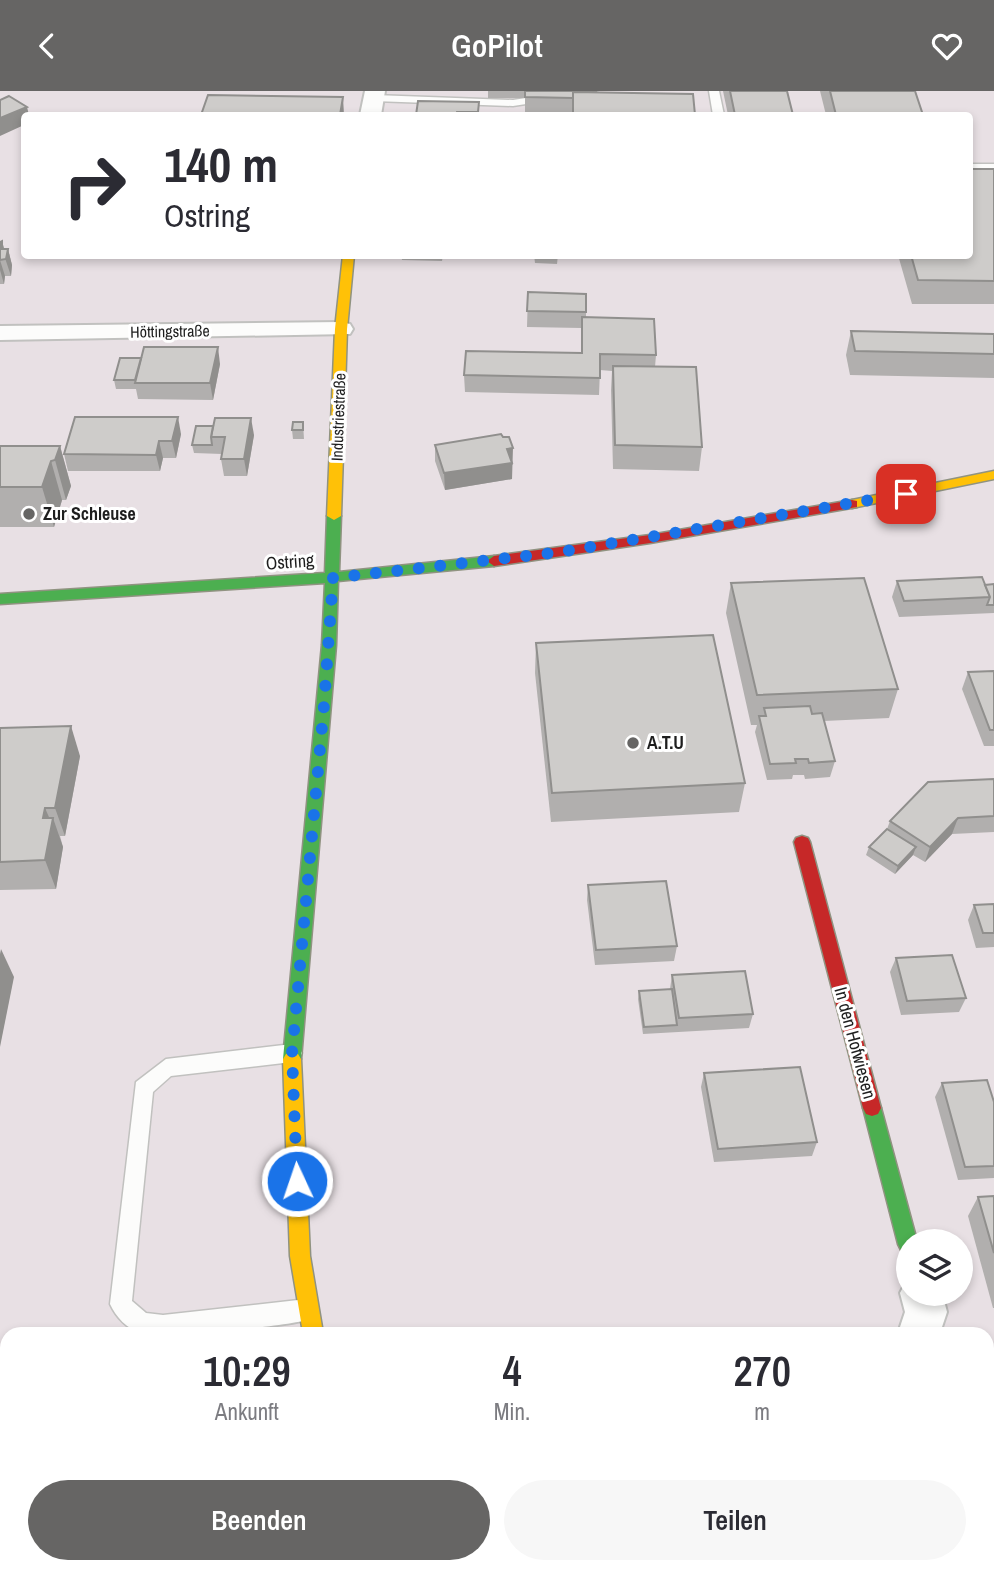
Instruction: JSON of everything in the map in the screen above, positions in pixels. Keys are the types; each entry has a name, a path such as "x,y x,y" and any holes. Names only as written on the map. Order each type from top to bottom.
{"street":[{"name":"Industriestraße","path":"312,1327 300,1256 292,1053 324,705 333,578 341,329 349,259"},
{"name":"Höttingstraße","path":"0,333 341,329"},
{"name":"Ostring","path":"0,599 333,578 485,562 650,539 848,505 994,475"},
{"name":"In den Hofwiesen","path":"802,842 904,1229"},
{"path":"921,1327 926,1312 924,1306"}],"lane":[{"path":"374,102 513,103 592,91"},
{"path":"714,91 718,112"},
{"path":"973,167 994,167"},
{"path":"292,1053 166,1068 143,1088 121,1304 143,1325 163,1326 308,1310"}],"shaded area":[{"path":"0,91 994,91 994,1327 0,1327"}],"building":[{"path":"525,91 596,92 573,92 573,98 525,97"},
{"path":"730,91 787,91 792,112 734,112"},
{"path":"830,91 915,91 922,112 835,112"},
{"path":"573,92 693,94 695,112 573,112"},
{"path":"208,95 343,97 340,112 202,112"},
{"path":"9,96 27,107 0,118 0,100"},
{"path":"418,101 479,102 478,112 416,112"},
{"path":"973,169 994,169 994,281 918,280 912,259 973,259"},
{"path":"2,241 2,249 8,249 6,259 0,260 0,242"},
{"path":"528,292 586,294 586,312 527,311"},
{"path":"582,317 654,319 656,355 600,354 600,378 464,375 466,351 582,353"},
{"path":"851,331 994,334 994,354 855,351"},
{"path":"144,347 218,347 210,383 135,383"},
{"path":"120,358 141,358 135,380 114,380"},
{"path":"613,366 696,367 702,447 615,445"},
{"path":"75,417 178,417 172,441 159,441 156,455 64,454"},
{"path":"215,418 251,418 244,459 221,459 225,437 211,437"},
{"path":"293,422 303,422 303,430 292,430"},
{"path":"196,426 213,426 212,445 192,445"},
{"path":"501,434 503,437 509,437 513,448 507,449 512,463 444,473 435,445"},
{"path":"0,446 60,446 55,460 51,461 42,487 0,487"},
{"path":"982,577 990,597 904,601 897,581"},
{"path":"864,578 898,689 757,695 731,583"},
{"path":"994,584 994,605 987,605 990,597 985,585"},
{"name":"A.T.U","path":"713,635 745,783 552,793 536,643"},
{"path":"994,671 994,730 990,730 968,672"},
{"path":"810,706 812,714 822,713 835,761 809,763 808,759 795,759 796,763 770,764 759,716 766,716 764,708"},
{"path":"71,726 55,808 45,808 43,818 53,818 45,860 0,862 0,728"},
{"path":"994,779 994,816 958,818 930,847 890,821 928,782"},
{"path":"887,829 916,847 898,866 869,847"},
{"path":"666,881 677,946 596,950 588,885"},
{"path":"994,904 994,933 983,933 974,905"},
{"path":"952,955 966,998 907,1001 896,958"},
{"path":"745,971 753,1014 679,1018 672,975"},
{"path":"672,989 677,1025 644,1027 639,991"},
{"path":"800,1067 817,1142 718,1149 704,1073"},
{"path":"987,1080 994,1102 994,1166 965,1167 942,1083"},
{"path":"994,1196 994,1253 978,1197"}],"traffic: fast":[{"path":"292,1059 329,645 334,516"},
{"path":"0,599 276,583 494,561"},
{"path":"872,1108 904,1229"}],"traffic: slow":[{"path":"334,516 341,329 349,259"},
{"path":"852,504 994,475"},
{"path":"292,1059 300,1256 312,1327"}],"traffic: jam":[{"path":"494,561 650,539 852,504"},
{"path":"802,842 872,1108"}],"place":[{"name":"Zur Schleuse","path":"29,514"},
{"name":"A.T.U","path":"633,743"}],"route":[{"path":"297,1181 292,1053 333,578 560,552 676,535 906,494"}]}
